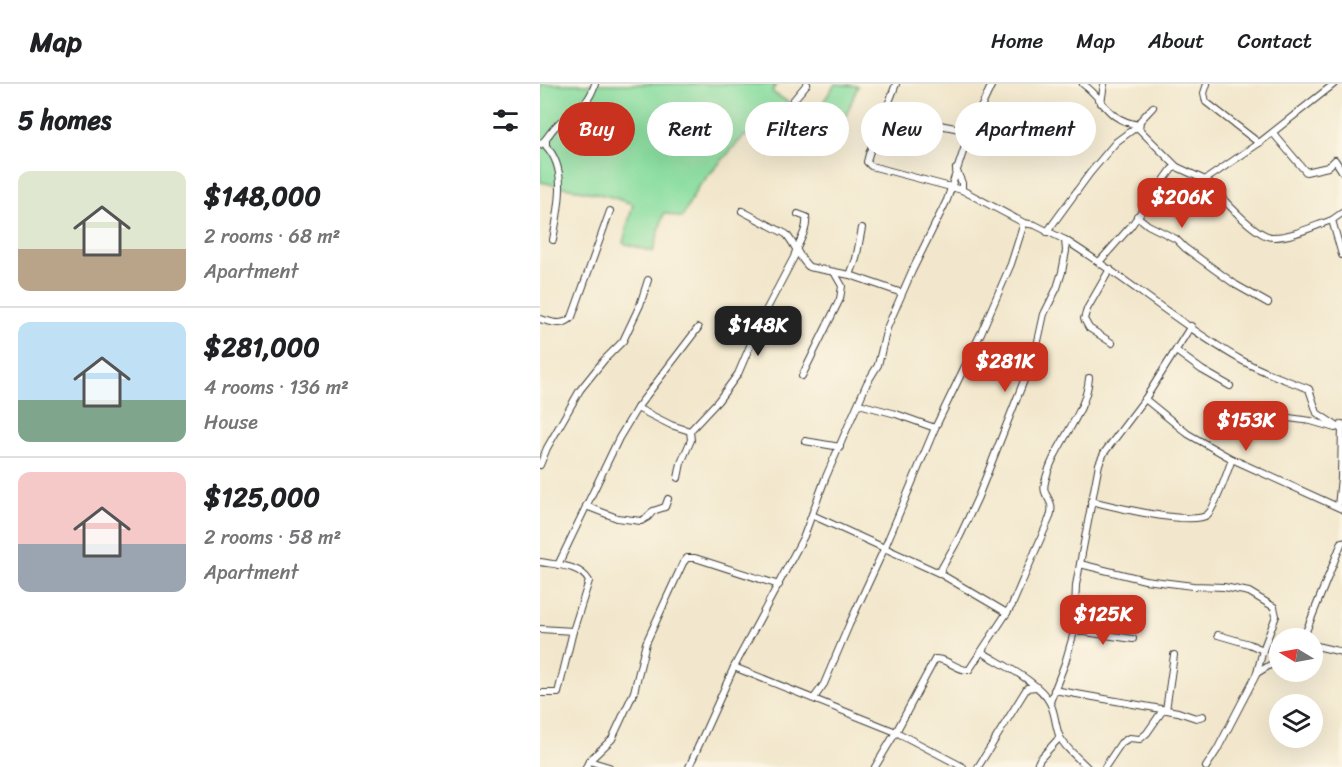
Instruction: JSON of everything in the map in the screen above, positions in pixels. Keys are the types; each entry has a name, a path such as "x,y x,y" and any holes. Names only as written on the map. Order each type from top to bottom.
{"street":[{"path":"554,240 559,210 560,177 554,155 543,143 555,126 581,108 591,96 595,84"},
{"path":"792,102 807,84"},
{"path":"889,102 896,84"},
{"path":"984,102 992,84"},
{"path":"1083,84 1119,119 1139,125"},
{"path":"1101,104 1104,84"},
{"path":"1207,84 1204,93 1206,102 1259,143"},
{"path":"1205,180 1273,133 1334,84"},
{"path":"1047,232 1116,142 1139,125 1153,106"},
{"path":"1139,125 1142,133 1177,167 1205,180 1264,236 1272,238 1294,233 1332,220 1342,213"},
{"path":"1273,133 1306,172 1328,167 1335,160 1342,171"},
{"path":"868,156 867,162 871,166 962,190 1023,223 1035,225 1065,240 1100,261 1155,302 1239,359 1309,389 1317,414 1341,429"},
{"path":"689,767 734,667 804,536 825,479 878,365 887,328 947,200 961,156"},
{"path":"1100,261 1172,169 1177,167"},
{"path":"956,169 962,183 962,190"},
{"path":"540,319 560,324 572,317 610,211"},
{"path":"742,211 786,234 804,263 809,267 850,275 902,293"},
{"path":"678,478 681,463 691,440 690,431 718,401 738,374 761,320 802,240 807,220 806,217 798,214"},
{"path":"1137,216 1148,225 1176,239 1236,285 1268,303"},
{"path":"1332,220 1342,255"},
{"path":"814,698 824,684 885,547 934,428 981,333 1011,264 1023,223"},
{"path":"850,275 856,259 862,228"},
{"path":"939,573 960,537 978,497 1036,350 1044,314 1062,272 1066,251 1065,240"},
{"path":"1110,269 1087,309 1084,319 1089,328 1112,343"},
{"path":"802,376 840,298 842,286 834,272"},
{"path":"540,465 580,390 603,360 623,340 640,305 648,280"},
{"path":"1050,702 1074,632 1076,585 1099,464 1104,453 1145,399 1191,326"},
{"path":"558,565 619,438 637,408 698,328"},
{"path":"1176,351 1202,370 1230,386"},
{"path":"874,767 896,732 935,659 941,659 965,671 969,670 1018,594 1048,526 1053,508 1044,491 1047,476 1054,456 1088,394 1089,378"},
{"path":"1145,399 1188,434 1232,459 1340,508 1342,424"},
{"path":"858,404 934,428"},
{"path":"637,408 671,425 690,431"},
{"path":"1274,416 1311,421 1341,429"},
{"path":"805,441 840,447"},
{"path":"1091,501 1155,515 1188,518 1205,516 1209,514 1218,495 1232,459"},
{"path":"586,506 616,518 643,521 653,510 665,507 668,499"},
{"path":"812,515 939,573 1007,613"},
{"path":"1307,628 1342,542"},
{"path":"587,764 612,739 634,692 646,643 687,558 695,558 779,585"},
{"path":"540,562 579,571 584,573 589,581 573,632 558,693 540,693"},
{"path":"1080,564 1144,580 1224,587 1249,592 1274,607 1276,615 1257,673 1206,767"},
{"path":"540,628 573,632"},
{"path":"1074,632 1133,639"},
{"path":"1218,635 1263,650"},
{"path":"1323,648 1342,652"},
{"path":"982,652 1037,687 1050,702 1060,737 1087,767"},
{"path":"1105,767 1121,743 1129,738 1140,739 1164,710 1174,655"},
{"path":"1257,673 1269,666"},
{"path":"734,667 896,732 963,767"},
{"path":"978,767 1027,688 1037,687"},
{"path":"1054,690 1196,718 1203,716"},
{"path":"1035,767 1060,737"},
{"path":"587,764 609,767"}],"green space":[{"path":"540,84 776,84 772,92 788,102 745,102 745,136 733,148 733,102 647,102 647,156 726,156 698,187 682,218 664,213 653,252 623,243 633,204 608,196 540,182"},
{"path":"835,84 858,86 849,108 849,102 823,102"}]}
